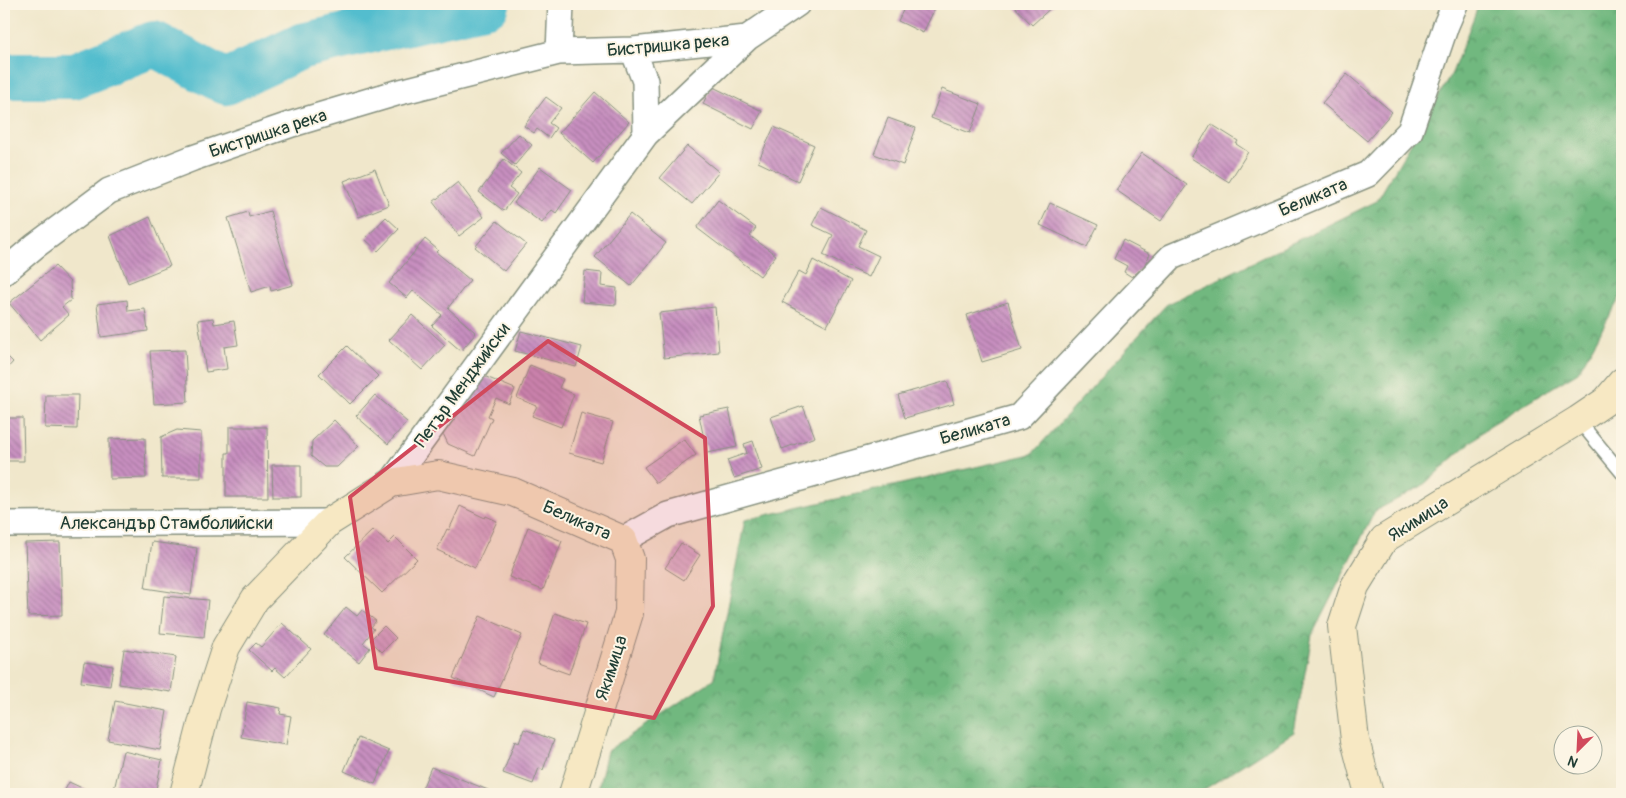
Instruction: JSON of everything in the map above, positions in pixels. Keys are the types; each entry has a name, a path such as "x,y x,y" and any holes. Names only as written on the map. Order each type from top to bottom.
{"street":[{"name":"Петър Менджийски","path":"184,794 206,709 226,647 255,600 329,522 391,483 646,134 747,38 797,4"},
{"name":"Беликата","path":"391,483 438,475 513,492 623,540 668,515 1020,417 1171,257 1368,174 1410,131 1455,4"},
{"path":"559,52 560,11"},
{"name":"Бистришка река","path":"4,272 35,246 109,191 292,124 396,93 559,52 633,50 747,38"},
{"path":"633,50 645,81 646,134"},
{"name":"Якимица","path":"1369,794 1355,740 1342,626 1355,586 1384,539 1578,420 1606,401 1622,382"},
{"name":"Александър Стамболийски","path":"4,524 329,522"},
{"name":"Якимица","path":"572,794 629,613 630,559 623,540"}],"lane":[{"path":"1578,420 1622,473"}],"highlighted area":[{"path":"548,341 705,438 713,606 654,718 376,668 350,497"}],"green space":[{"path":"1479,4 1622,4 1622,294 1578,372 1489,426 1422,486 1375,511 1312,635 1294,732 1197,794 597,794 607,751 714,679 745,520 1032,454 1166,305 1377,201 1452,73"}],"building":[{"path":"906,4 937,4 923,33 898,21"},
{"path":"1012,4 1055,4 1032,25"},
{"path":"1347,74 1392,112 1367,141 1322,103"},
{"path":"711,86 762,111 753,129 703,104"},
{"path":"942,89 981,104 970,133 931,118"},
{"path":"595,92 629,122 593,163 559,133"},
{"path":"546,97 561,108 549,123 556,128 549,138 537,129 534,133 524,126"},
{"path":"888,118 916,128 903,165 874,154"},
{"path":"1211,124 1238,141 1236,144 1248,152 1229,182 1191,158"},
{"path":"774,127 814,145 798,181 758,162"},
{"path":"519,134 532,145 515,165 501,153"},
{"path":"687,146 719,172 692,204 660,178"},
{"path":"1142,153 1187,185 1161,221 1116,190"},
{"path":"504,159 521,173 509,188 517,194 504,211 479,192"},
{"path":"540,167 572,190 556,213 552,210 542,223 514,203"},
{"path":"375,169 389,205 359,217 344,181"},
{"path":"458,182 484,217 459,236 433,202"},
{"path":"718,200 756,228 750,236 776,255 760,276 697,228"},
{"path":"1050,203 1098,225 1087,247 1040,225"},
{"path":"821,207 866,230 858,246 879,256 869,277 823,255 833,235 812,225"},
{"path":"270,211 293,285 271,291 270,286 251,292 228,218 248,212 249,217"},
{"path":"630,214 666,243 631,286 595,257"},
{"path":"150,217 170,266 128,283 110,236"},
{"path":"386,217 399,229 378,251 365,239"},
{"path":"497,221 526,244 504,271 475,247"},
{"path":"425,239 438,250 436,252 470,280 448,308 476,333 461,351 432,326 442,315 413,291 407,298 389,283"},
{"path":"1123,240 1150,254 1144,266 1132,277 1124,272 1127,266 1114,259"},
{"path":"813,260 851,281 827,326 782,302 799,271 806,275"},
{"path":"55,266 70,282 71,300 62,307 69,315 40,340 9,303"},
{"path":"585,271 602,273 601,286 617,288 616,305 582,302"},
{"path":"127,300 128,311 145,309 148,331 101,337 97,304"},
{"path":"1008,302 1022,350 982,362 967,315"},
{"path":"715,307 719,352 664,358 659,313"},
{"path":"412,315 445,345 422,370 389,340"},
{"path":"213,318 214,324 234,321 238,345 224,347 227,369 206,372 198,320"},
{"path":"521,331 582,347 576,367 515,351"},
{"path":"347,346 378,376 350,404 319,374"},
{"path":"185,350 188,402 154,404 150,351"},
{"path":"4,353 13,362 4,372"},
{"path":"530,365 563,379 559,388 574,394 561,427 532,416 537,406 517,398"},
{"path":"479,374 515,389 509,404 496,398 488,416 492,418 475,456 448,444 440,427"},
{"path":"947,381 954,404 905,418 898,395"},
{"path":"46,395 78,395 77,429 45,428"},
{"path":"375,395 407,422 388,444 356,416"},
{"path":"803,406 815,437 782,449 771,417"},
{"path":"729,409 737,447 707,453 699,415"},
{"path":"581,413 613,422 601,462 569,453"},
{"path":"4,418 23,418 24,461 4,461"},
{"path":"334,420 359,446 337,467 324,467 311,456 312,441"},
{"path":"229,427 267,427 268,497 226,497 226,453 229,453"},
{"path":"177,430 201,432 201,478 162,478 161,437"},
{"path":"145,438 146,478 110,479 109,439"},
{"path":"684,439 696,455 656,483 644,467"},
{"path":"753,441 762,469 734,478 727,460 747,453 744,444"},
{"path":"272,465 301,465 301,497 273,497"},
{"path":"460,506 485,518 486,516 497,521 475,568 437,550"},
{"path":"528,527 562,541 543,590 509,577"},
{"path":"373,530 388,544 395,537 417,559 382,593 345,557"},
{"path":"60,542 62,615 28,616 25,543"},
{"path":"152,542 197,548 191,595 145,588"},
{"path":"681,543 700,555 684,580 665,568"},
{"path":"164,596 208,600 204,637 160,633"},
{"path":"346,607 357,616 362,610 376,621 371,627 374,629 363,643 370,648 359,662 324,635"},
{"path":"555,613 586,624 569,674 538,663"},
{"path":"480,616 522,635 494,697 453,678"},
{"path":"282,623 311,649 285,677 275,668 272,671 249,650 256,643 261,647"},
{"path":"384,626 396,638 382,652 370,640"},
{"path":"124,649 176,657 171,692 119,684"},
{"path":"84,662 113,666 110,686 81,682"},
{"path":"115,701 167,711 160,750 108,740"},
{"path":"247,702 281,708 280,714 291,716 286,745 241,737"},
{"path":"524,729 554,740 543,770 539,768 533,784 503,773 515,741 519,743"},
{"path":"358,738 389,751 375,784 344,771"},
{"path":"123,751 162,760 155,794 113,794"},
{"path":"431,767 488,790 487,794 420,794"},
{"path":"69,782 95,794 63,794"}],"waterway":[{"path":"4,76 73,76 154,44 226,82 302,46 487,4"}]}
